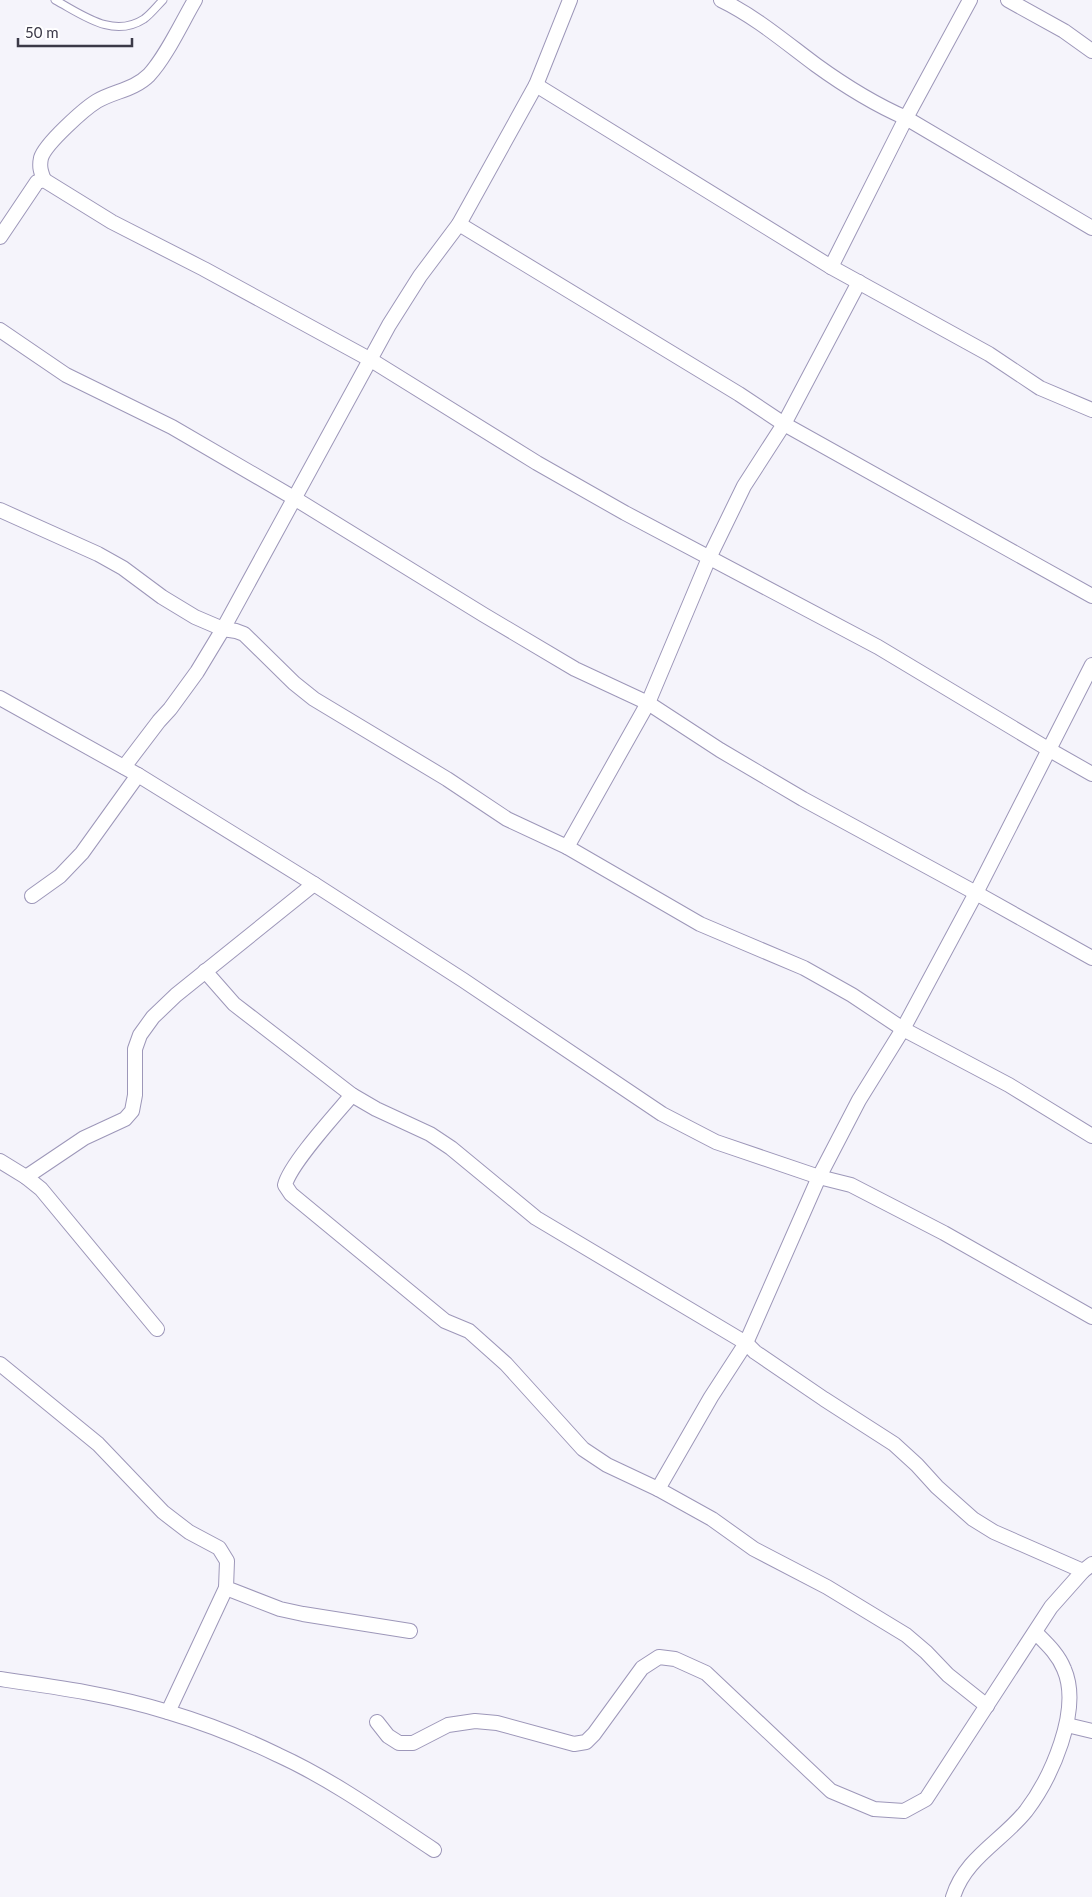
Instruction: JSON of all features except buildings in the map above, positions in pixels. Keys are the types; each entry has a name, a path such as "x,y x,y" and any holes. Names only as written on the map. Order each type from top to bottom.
{"street":[{"path":"195,0 158,64 148,76 133,87 98,100 72,121 49,146 41,156 40,169 44,180 112,222 204,269 370,360 537,463 625,513 878,647 1092,774"},
{"path":"124,767 197,672 223,629 389,325 420,276 459,224 536,85 570,0"},
{"path":"721,0 770,28 848,87 884,108 906,118 1092,228"},
{"path":"831,267 906,118 970,0"},
{"path":"1008,0 1064,31 1092,51"},
{"path":"536,85 831,267 989,354 1040,388 1092,410"},
{"path":"0,237 37,182 44,180"},
{"path":"459,224 784,424 1092,596"},
{"path":"567,847 648,703 709,558 744,486 784,424 859,282"},
{"path":"0,330 66,375 172,427 294,498 575,669 648,703 720,750 803,799 1092,958"},
{"path":"0,510 98,554 123,568 162,597 187,612 223,629 244,634 294,683 314,699 447,779 507,818 567,847 700,924 804,968 852,995 903,1029 1009,1085 1092,1136"},
{"path":"658,1489 746,1343 819,1177 859,1100 903,1029 976,893 1092,665"},
{"path":"0,698 138,775 314,884 471,985 662,1114 716,1142 819,1177 851,1185 944,1233 1092,1317"},
{"path":"32,896 60,876 82,853 138,775"},
{"path":"26,1177 84,1138 125,1119 132,1111 135,1095 135,1048 140,1035 153,1018 176,995 314,884"},
{"path":"206,971 234,1004 352,1095 430,1134 451,1148 536,1218 746,1343 824,1400 894,1444 937,1487 974,1519 994,1532 1087,1568 1051,1607 1036,1633 926,1799 904,1811 874,1809 831,1791 706,1673 675,1659 659,1657 642,1668 594,1734 586,1742 574,1744 497,1723 475,1721 448,1725 413,1743 399,1743 388,1736 377,1722"},
{"path":"352,1095 298,1160 285,1185 291,1194 444,1321 469,1331 506,1364 583,1449 606,1465 658,1489 712,1519 754,1549 827,1586 906,1635 948,1675 987,1706"},
{"path":"0,1161 41,1189 157,1329"},
{"path":"0,1364 98,1444 162,1512 189,1532 219,1548 227,1561 226,1588 168,1712"},
{"path":"226,1588 280,1608 303,1614 410,1630"},
{"path":"953,1897 969,1865 1019,1817 1035,1797 1054,1762 1067,1725 1068,1692 1065,1670 1054,1651 1036,1633"},
{"path":"0,1680 39,1684 116,1699 168,1712 280,1755 333,1785 434,1850"},
{"path":"1067,1725 1092,1731"}],"lane":[{"path":"55,0 100,25 127,27 144,18 163,0"}]}
